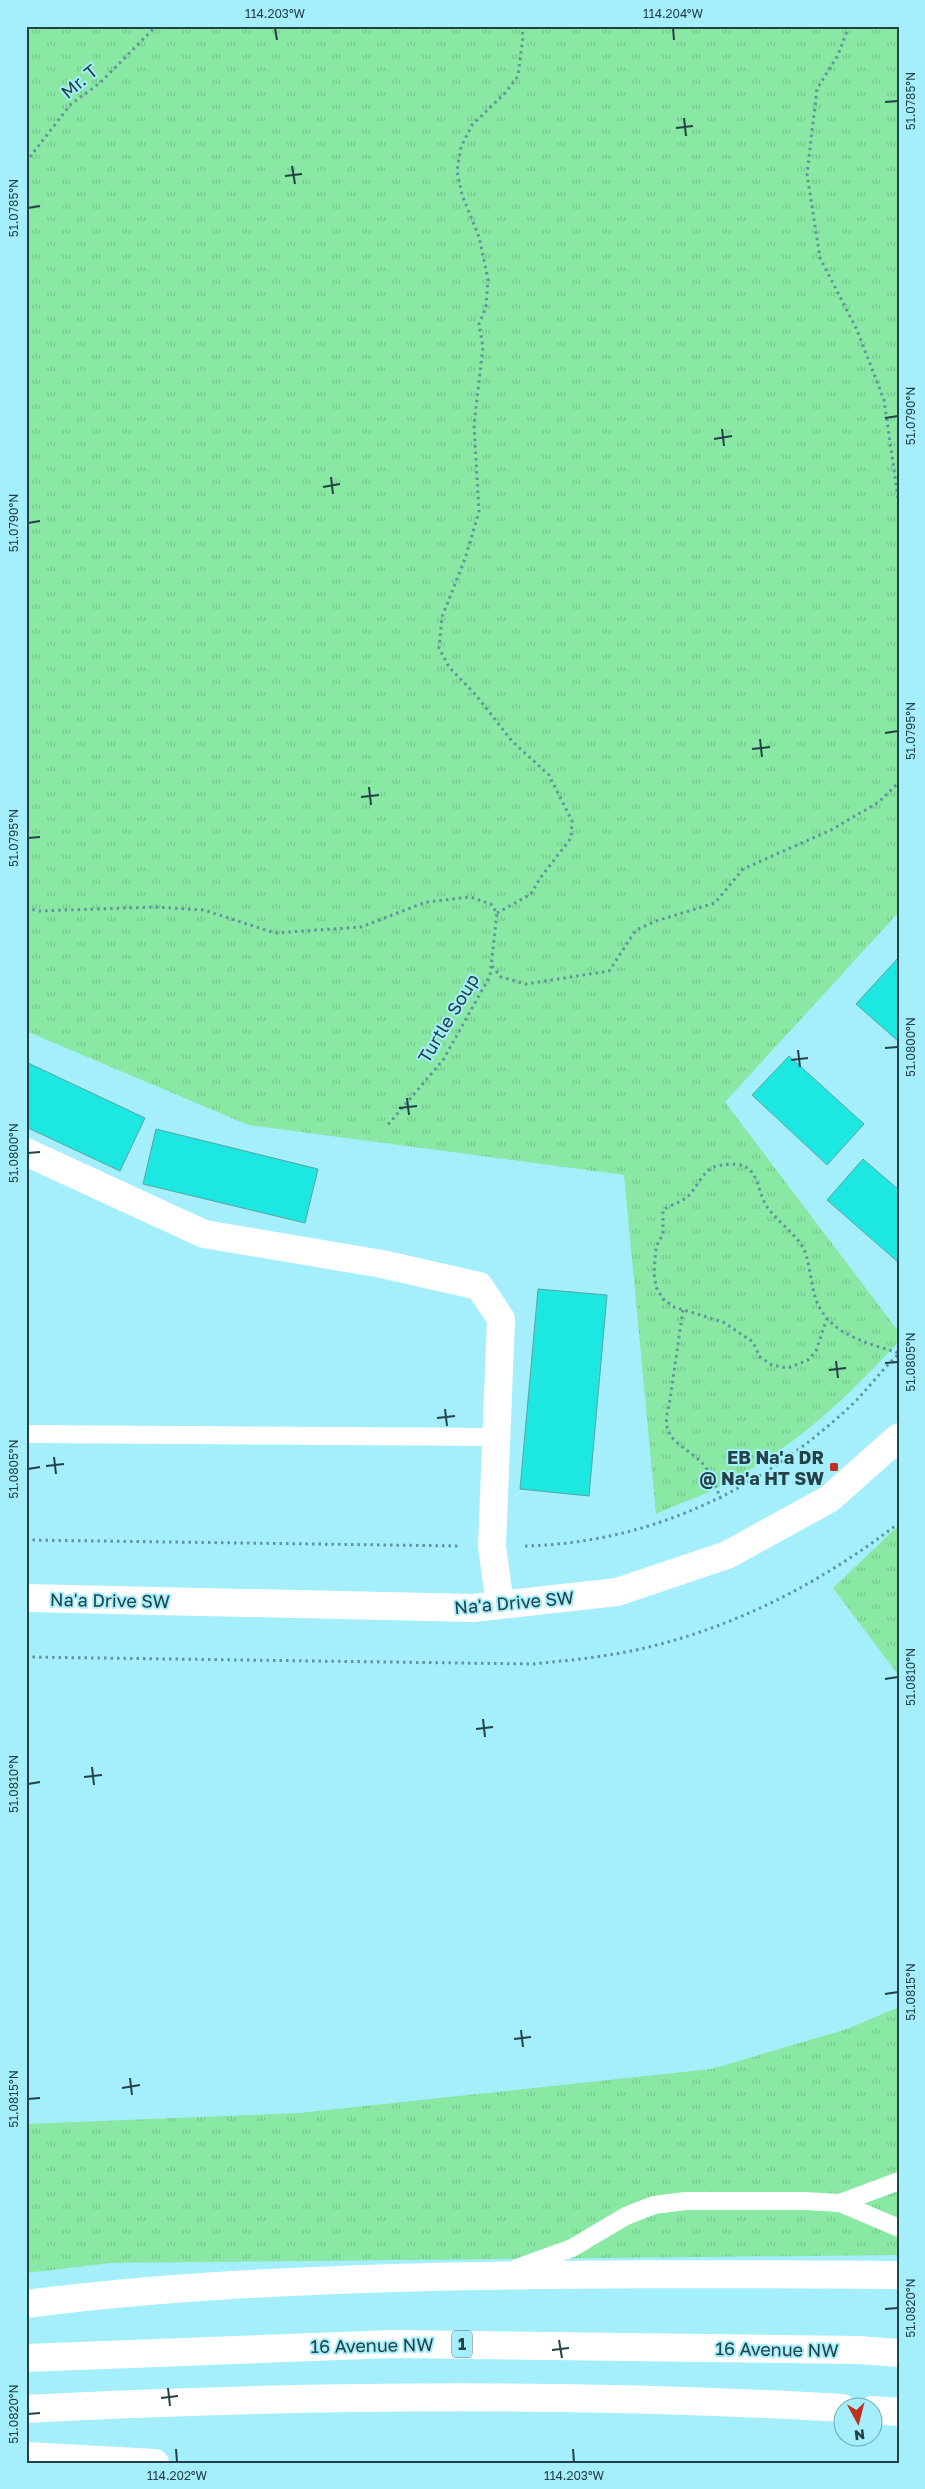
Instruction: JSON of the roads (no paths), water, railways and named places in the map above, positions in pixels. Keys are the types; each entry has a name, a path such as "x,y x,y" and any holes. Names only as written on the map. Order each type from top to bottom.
{"main road":[{"path":"26,1152 204,1234 382,1264 479,1286 501,1318 492,1546 500,1605"},
{"name":"Na'a Drive SW","path":"26,1598 473,1608 617,1592 728,1555 829,1499 899,1437"},
{"path":"26,2304 78,2297 262,2282 495,2275 899,2275"},
{"name":"16 Avenue NW","path":"26,2358 393,2344 858,2350 899,2353"},
{"path":"26,2409 170,2402 450,2398 622,2399 832,2408"},
{"path":"882,2411 899,2412"},
{"path":"26,2456 155,2463"}],"lane":[{"path":"26,1434 496,1437"},
{"path":"840,2203 899,2181"},
{"path":"495,2275 572,2248 626,2216 654,2205 685,2201 804,2201 840,2203 877,2217 899,2228"}],"place":[{"name":"EB Na'a DR @ Na'a HT SW","path":"834,1467"}]}
